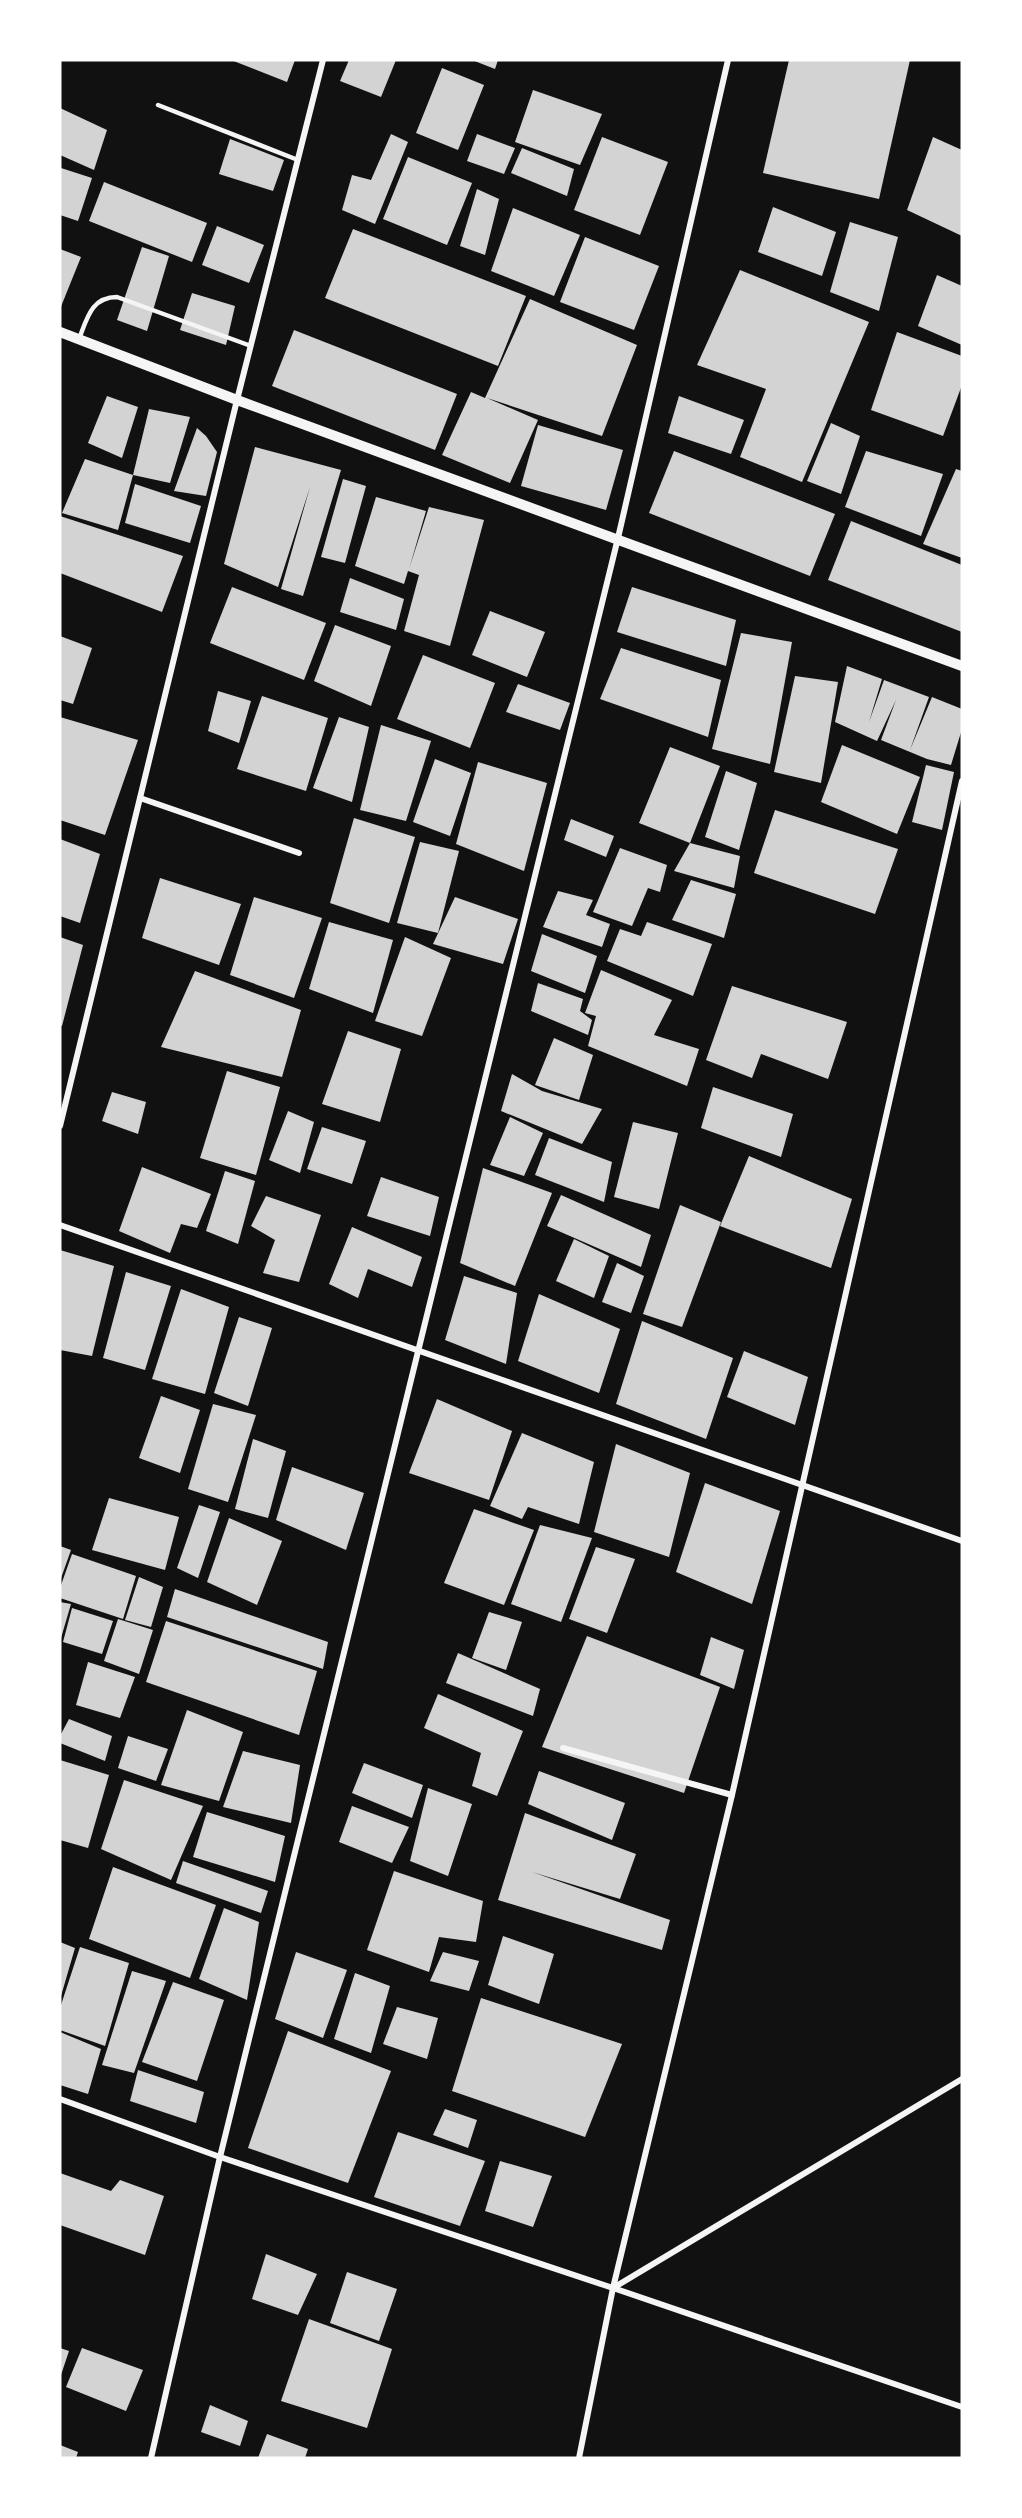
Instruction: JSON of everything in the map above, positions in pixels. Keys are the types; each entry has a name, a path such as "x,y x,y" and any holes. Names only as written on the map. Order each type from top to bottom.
{"street":[{"path":"60,1126 237,400 323,60"},
{"path":"151,2458 220,2157 618,538 728,60"},
{"path":"60,332 237,400 962,666"},
{"path":"579,2458 613,2288 732,1795 962,781"},
{"path":"140,798 298,853"},
{"path":"60,1225 962,1541"},
{"path":"563,1748 732,1795"},
{"path":"613,2288 962,2079"},
{"path":"60,2099 220,2157 962,2407"}],"lane":[{"path":"158,105 298,160"},
{"path":"79,339 93,305 107,297 117,297 251,346"}],"building":[{"path":"231,60 295,60 287,82"},
{"path":"349,60 396,60 381,97 340,81"},
{"path":"472,60 498,60 495,69"},
{"path":"789,60 910,60 879,199 763,173"},
{"path":"442,68 484,85 458,150 416,133"},
{"path":"533,90 602,114 580,165 515,142"},
{"path":"60,108 107,130 94,170 60,155"},
{"path":"391,134 408,142 375,224 342,210 352,175 371,180"},
{"path":"477,134 515,148 504,174 467,161"},
{"path":"602,137 668,162 640,235 574,210"},
{"path":"933,137 962,150 962,236 907,210"},
{"path":"230,139 284,160 273,191 219,174"},
{"path":"522,148 574,169 567,196 511,173"},
{"path":"408,157 472,183 447,245 383,219"},
{"path":"61,168 92,178 78,221 60,215"},
{"path":"104,182 207,223 192,262 89,221"},
{"path":"477,189 499,199 485,255 460,246"},
{"path":"773,207 836,232 822,276 758,252"},
{"path":"513,208 580,235 554,296 491,271"},
{"path":"850,222 898,237 879,311 830,292"},
{"path":"217,226 264,245 249,283 202,265"},
{"path":"353,229 526,296 498,366 325,298"},
{"path":"585,237 659,266 634,330 560,302"},
{"path":"142,247 169,256 147,331 117,320"},
{"path":"60,249 81,257 60,309"},
{"path":"740,270 869,322 802,482 740,457 766,389 697,365"},
{"path":"937,275 962,286 962,345 918,326"},
{"path":"192,293 235,306 226,345 180,330"},
{"path":"530,299 637,345 602,436 487,398 538,420 510,483 442,455 471,392 485,398"},
{"path":"294,330 457,394 435,450 272,386"},
{"path":"897,332 962,356 962,385 943,436 871,410"},
{"path":"107,396 138,407 122,458 88,443"},
{"path":"679,396 744,420 731,454 668,433"},
{"path":"149,409 190,417 170,483 133,475"},
{"path":"831,423 860,436 841,494 807,481"},
{"path":"538,425 623,450 606,510 521,486"},
{"path":"197,428 217,452 206,496 174,491"},
{"path":"255,447 341,470 303,596 281,589 310,487 278,587 224,564"},
{"path":"674,451 835,514 810,576 649,513"},
{"path":"866,451 943,474 921,536 845,507"},
{"path":"85,459 133,475 118,530 62,513"},
{"path":"956,469 962,471 962,558 923,544"},
{"path":"343,479 366,486 345,563 321,557"},
{"path":"135,484 201,506 190,543 125,523"},
{"path":"376,497 426,511 409,569 429,507 484,520 450,646 404,631 419,575 408,571 404,584 355,566"},
{"path":"60,516 183,556 162,612 60,573"},
{"path":"851,521 962,565 962,632 828,580"},
{"path":"350,578 404,599 396,630 340,612"},
{"path":"232,587 326,623 304,680 210,643"},
{"path":"632,587 736,620 726,666 617,632"},
{"path":"490,611 545,632 527,677 472,655"},
{"path":"335,625 391,646 371,706 314,681"},
{"path":"741,633 792,642 770,764 712,749"},
{"path":"60,636 92,648 73,704 60,700"},
{"path":"621,648 721,680 708,737 600,699"},
{"path":"423,655 495,683 470,748 397,719"},
{"path":"847,666 882,679 869,722 884,680 929,697 910,750 932,697 962,709 962,729 951,765 927,759 881,740 896,700 877,741 835,722"},
{"path":"795,676 838,682 821,783 774,772"},
{"path":"518,684 570,703 560,730 506,712"},
{"path":"218,691 251,701 239,743 208,731"},
{"path":"262,696 328,718 306,791 237,769"},
{"path":"60,717 138,740 105,835 60,820"},
{"path":"339,717 369,727 352,802 313,788"},
{"path":"381,725 431,741 406,821 360,810"},
{"path":"842,745 920,777 897,834 821,802"},
{"path":"670,747 720,766 690,843 639,823"},
{"path":"435,759 471,773 450,836 413,822"},
{"path":"478,762 547,783 524,871 456,844"},
{"path":"926,765 954,772 942,830 912,822"},
{"path":"726,771 757,783 739,850 705,837"},
{"path":"775,810 898,849 875,914 754,873"},
{"path":"354,818 415,837 389,923 330,903"},
{"path":"571,819 614,836 606,857 564,840"},
{"path":"60,839 100,854 80,923 60,916"},
{"path":"420,842 459,851 438,933 397,923"},
{"path":"690,843 740,856 734,888 674,871"},
{"path":"620,848 667,865 660,892 648,888 632,926 593,912"},
{"path":"160,878 241,904 219,965 142,938"},
{"path":"691,880 736,894 724,938 672,920"},
{"path":"558,891 593,900 586,915 610,924 602,947 543,927"},
{"path":"254,897 322,918 294,998 230,975"},
{"path":"455,897 518,919 503,964 433,944"},
{"path":"329,922 393,940 373,1013 309,989"},
{"path":"647,922 712,944 693,996 607,961 620,929 641,936"},
{"path":"542,934 597,956 585,993 531,971"},
{"path":"60,937 83,945 62,1026 60,1025"},
{"path":"405,937 451,958 422,1036 375,1021"},
{"path":"601,970 672,1000 654,1035 699,1049 687,1086 588,1046 596,1016 585,1013"},
{"path":"195,971 301,1010 282,1077 161,1047"},
{"path":"538,983 583,999 580,1011 592,1020 588,1035 531,1011"},
{"path":"732,986 847,1022 828,1079 761,1054 752,1078 706,1060"},
{"path":"348,1031 401,1049 380,1122 322,1104"},
{"path":"554,1038 593,1055 579,1100 535,1085"},
{"path":"227,1071 280,1087 256,1175 200,1158"},
{"path":"512,1074 542,1091 602,1109 582,1144 501,1111"},
{"path":"713,1087 793,1114 781,1157 701,1128"},
{"path":"112,1092 146,1102 138,1134 102,1121"},
{"path":"288,1111 314,1122 300,1173 269,1160"},
{"path":"510,1117 543,1133 524,1176 490,1165"},
{"path":"633,1122 678,1133 659,1209 614,1197"},
{"path":"322,1127 366,1141 352,1184 307,1169"},
{"path":"549,1138 612,1162 604,1202 535,1175"},
{"path":"749,1156 852,1199 831,1268 720,1226"},
{"path":"142,1167 211,1194 197,1228 181,1224 170,1253 119,1231"},
{"path":"483,1168 552,1193 515,1286 460,1263"},
{"path":"225,1171 255,1181 238,1244 206,1231"},
{"path":"381,1177 439,1197 430,1236 367,1216"},
{"path":"561,1195 651,1235 641,1267 547,1226"},
{"path":"266,1196 321,1215 299,1282 263,1273 275,1240 251,1226"},
{"path":"680,1205 721,1222 682,1327 643,1314"},
{"path":"352,1227 422,1257 412,1287 368,1269 358,1298 329,1284"},
{"path":"574,1239 609,1256 594,1298 556,1281"},
{"path":"60,1250 114,1266 92,1356 60,1350"},
{"path":"617,1263 644,1276 631,1313 602,1302"},
{"path":"126,1272 171,1286 145,1370 103,1358"},
{"path":"464,1276 517,1293 506,1364 445,1340"},
{"path":"181,1289 229,1307 205,1394 152,1379"},
{"path":"539,1294 620,1329 599,1393 518,1361"},
{"path":"239,1317 272,1328 248,1406 214,1393"},
{"path":"642,1321 733,1358 706,1439 616,1404"},
{"path":"744,1351 808,1377 795,1425 727,1397"},
{"path":"161,1396 200,1410 180,1473 139,1458"},
{"path":"437,1399 512,1431 489,1500 409,1473"},
{"path":"213,1404 256,1415 228,1502 188,1489"},
{"path":"522,1433 594,1462 579,1524 528,1507 522,1519 490,1506"},
{"path":"253,1439 286,1451 268,1518 235,1509"},
{"path":"616,1444 690,1473 669,1557 594,1532"},
{"path":"292,1467 364,1493 346,1550 276,1520"},
{"path":"705,1483 780,1511 752,1604 676,1572"},
{"path":"109,1498 179,1517 165,1570 92,1550"},
{"path":"199,1505 220,1512 198,1578 177,1568"},
{"path":"474,1509 534,1530 504,1605 444,1583"},
{"path":"229,1518 282,1541 257,1605 207,1582"},
{"path":"540,1525 592,1538 561,1622 511,1604"},
{"path":"60,1546 71,1550 60,1581"},
{"path":"596,1547 635,1559 607,1633 569,1619"},
{"path":"72,1554 136,1576 123,1619 60,1598 60,1588"},
{"path":"139,1577 163,1587 151,1627 125,1620"},
{"path":"175,1589 328,1642 323,1669 167,1617"},
{"path":"60,1602 71,1604 61,1638 60,1638"},
{"path":"72,1608 113,1621 102,1654 63,1642"},
{"path":"489,1612 522,1622 506,1670 472,1658"},
{"path":"118,1619 153,1630 139,1674 104,1661"},
{"path":"166,1621 317,1671 299,1735 146,1682"},
{"path":"587,1636 720,1687 684,1793 542,1747"},
{"path":"711,1637 744,1650 734,1689 700,1675"},
{"path":"458,1653 540,1689 533,1716 446,1683"},
{"path":"88,1662 135,1677 120,1718 76,1705"},
{"path":"438,1694 523,1731 497,1796 472,1786 481,1753 424,1728"},
{"path":"187,1710 243,1732 219,1801 161,1785"},
{"path":"69,1719 112,1736 105,1761 60,1743 60,1736"},
{"path":"128,1736 168,1749 156,1781 118,1768"},
{"path":"243,1751 300,1765 291,1823 223,1807"},
{"path":"60,1760 109,1775 88,1848 60,1840"},
{"path":"364,1763 423,1785 412,1818 352,1793"},
{"path":"539,1771 625,1803 612,1840 528,1804"},
{"path":"124,1780 203,1806 171,1880 101,1849"},
{"path":"428,1788 472,1804 448,1876 410,1861"},
{"path":"352,1806 409,1827 392,1863 339,1842"},
{"path":"207,1812 285,1836 275,1882 193,1857"},
{"path":"525,1813 636,1854 620,1899 532,1872 670,1920 662,1950 498,1900"},
{"path":"183,1861 268,1891 261,1913 176,1883"},
{"path":"113,1867 216,1905 190,1978 89,1939"},
{"path":"394,1871 483,1901 476,1942 439,1937 429,1972 367,1950"},
{"path":"224,1908 259,1922 247,2000 199,1979"},
{"path":"503,1936 554,1954 539,2004 488,1985"},
{"path":"60,1942 75,1948 61,1996 60,1996"},
{"path":"80,1947 129,1963 105,2046 60,2030 60,2008"},
{"path":"296,1952 347,1970 323,2038 275,2019"},
{"path":"443,1952 479,1961 469,1991 430,1981"},
{"path":"132,1971 166,1981 134,2073 102,2065"},
{"path":"355,1973 390,1986 371,2053 334,2039"},
{"path":"173,1982 224,2000 197,2081 142,2062"},
{"path":"481,1998 622,2044 585,2137 452,2091"},
{"path":"397,2007 438,2018 427,2059 383,2044"},
{"path":"288,2031 391,2071 348,2183 248,2148"},
{"path":"60,2032 101,2049 88,2094 60,2085"},
{"path":"138,2070 204,2092 196,2123 130,2101"},
{"path":"445,2109 477,2120 468,2148 433,2135"},
{"path":"398,2132 485,2161 460,2226 374,2197"},
{"path":"500,2161 552,2176 533,2227 485,2211"},
{"path":"60,2173 111,2191 120,2180 164,2196 145,2255 60,2225"},
{"path":"266,2254 317,2274 298,2315 252,2299"},
{"path":"347,2272 397,2289 379,2341 330,2323"},
{"path":"309,2319 392,2349 367,2428 281,2401"},
{"path":"60,2348 69,2351 60,2378"},
{"path":"82,2348 143,2370 126,2411 66,2387"},
{"path":"210,2405 248,2421 240,2446 201,2432"},
{"path":"267,2434 308,2449 305,2458 258,2458"},
{"path":"60,2445 78,2452 76,2458 60,2458"}]}
